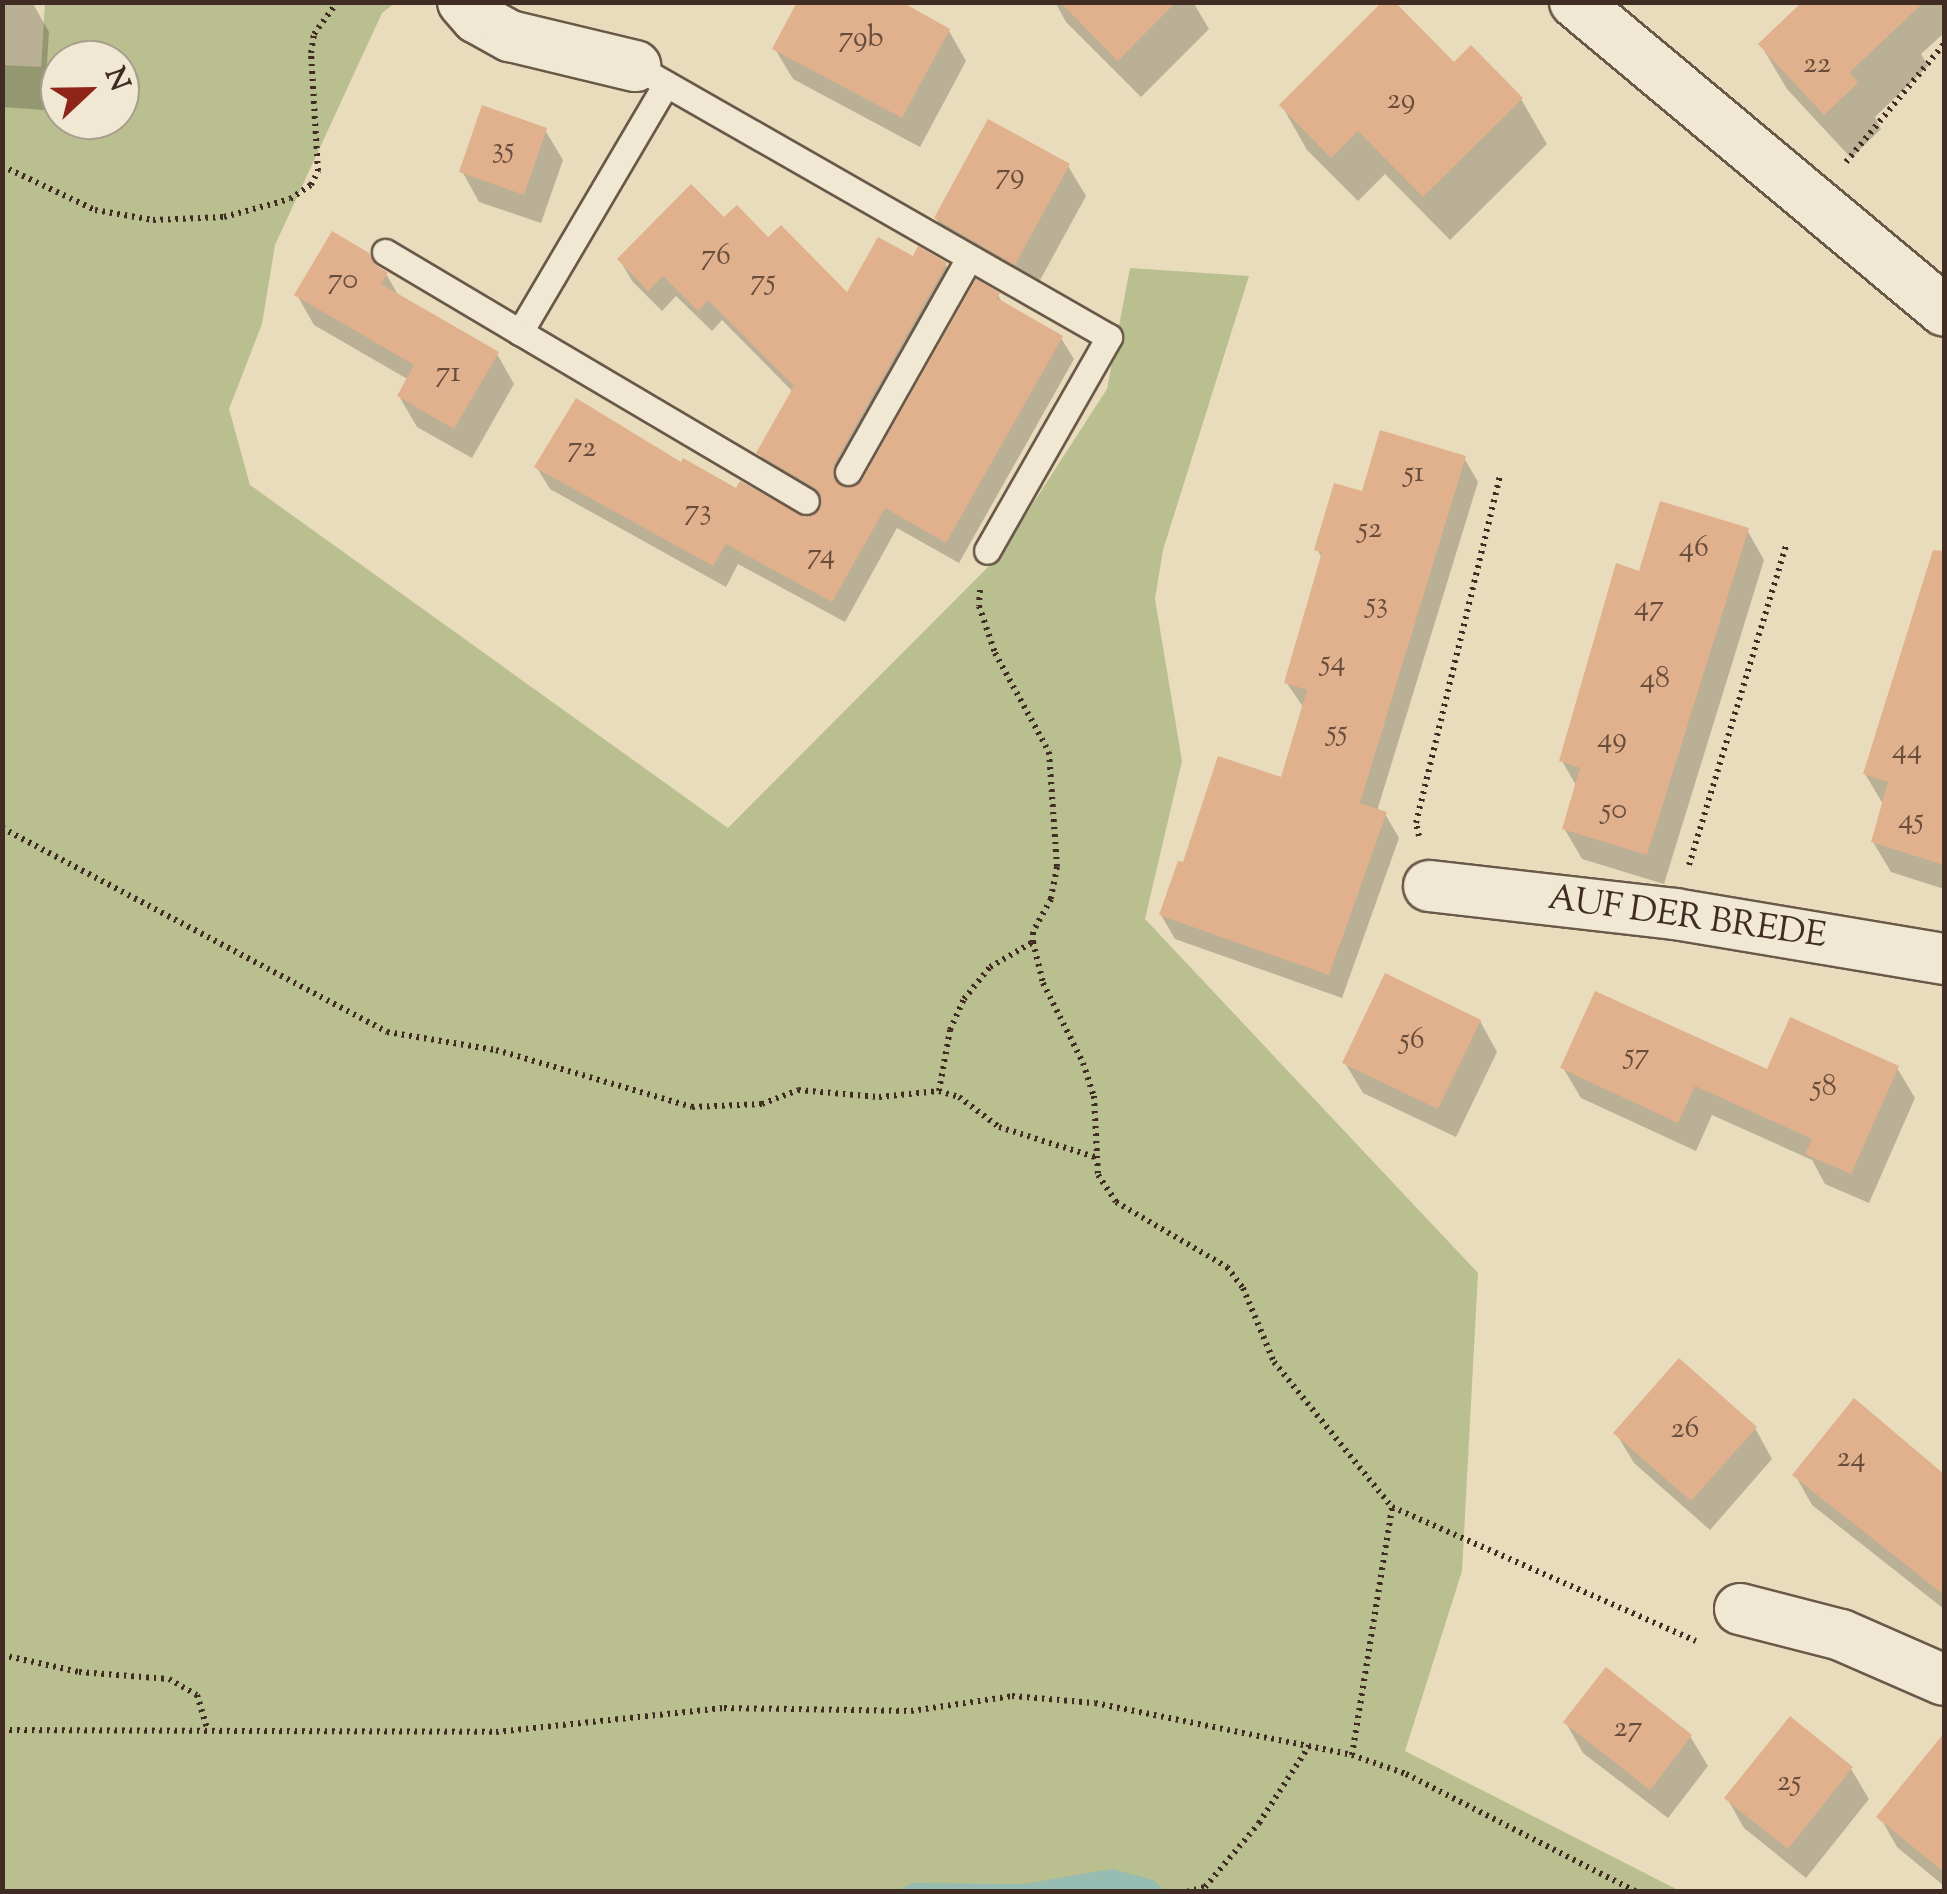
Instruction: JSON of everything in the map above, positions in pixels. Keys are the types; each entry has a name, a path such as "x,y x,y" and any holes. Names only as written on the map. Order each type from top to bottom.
{"street":[{"path":"463,2 477,18 510,36 650,75"},
{"path":"1575,2 1816,199 1944,310"},
{"name":"AUF DER BREDE","path":"1429,886 1675,914 1944,958"},
{"path":"1740,1609 1841,1634 1944,1680"}],"lane":[{"path":"520,332 650,75 1109,337 988,550"},
{"path":"385,252 806,501"},
{"path":"848,472 969,258"}],"path":[{"path":"2,166 95,210 152,220 224,217 290,199 311,185 318,171 311,53 314,34 337,2"},
{"path":"1816,199 1944,44"},
{"path":"1416,823 1500,476"},
{"path":"1694,852 1787,543"},
{"path":"988,550 981,567 979,606 995,653 1050,752 1057,868 1051,900 1032,932 1033,942 1043,983 1083,1063 1094,1096 1098,1174 1116,1202 1226,1267 1243,1288 1274,1362 1392,1507 1694,1642"},
{"path":"2,828 387,1032 496,1050 692,1107 762,1104 798,1090 879,1097 939,1091 959,1097 999,1127 1095,1157"},
{"path":"939,1091 950,1030 964,999 990,967 1033,942"},
{"path":"1352,1755 1392,1507"},
{"path":"2,1655 78,1672 169,1679 197,1695 207,1728"},
{"path":"2,1730 496,1732 724,1708 911,1711 1012,1696 1095,1703 1352,1755 1406,1774 1638,1892"},
{"path":"1187,1892 1204,1887 1259,1823 1309,1746"}],"green space":[{"path":"45,3 395,3 382,13 275,245 262,324 229,409 250,485 728,828 999,556 1107,389 1130,268 1249,276 1163,550 1155,599 1182,761 1145,919 1478,1273 1462,1571 1405,1751 1680,1891 3,1891 2,65 40,67 40,140 140,140 140,40 43,40"}],"water":[{"path":"1112,1869 1153,1880 1166,1891 896,1891 913,1883 1024,1884"}],"building":[{"path":"797,2 902,2 950,29 902,118 772,49"},
{"path":"1060,2 1176,2 1118,61"},
{"path":"1382,2 1395,2 1454,62 1471,45 1523,98 1423,197 1358,131 1331,158 1279,105"},
{"path":"1802,2 1924,2 1850,72 1858,83 1824,115 1758,44"},
{"path":"482,105 547,128 524,195 459,172"},
{"path":"988,119 1070,164 1015,265 934,218"},
{"path":"691,184 724,217 737,205 768,237 781,225 847,292 878,237 913,256 918,246 947,263 834,464 834,479 841,486 855,486 862,480 976,279 1000,293 997,298 1063,336 946,543 885,508 832,602 726,544 713,566 534,467 576,398 681,462 683,458 736,488 740,481 805,517 820,508 821,494 815,488 756,453 794,386 708,300 698,311 663,276 648,291 617,259"},
{"path":"332,231 369,253 376,265 388,273 381,284 499,352 454,429 397,396 414,365 294,295"},
{"path":"1380,430 1466,456 1360,803 1387,812 1329,975 1159,915 1178,861 1183,862 1218,756 1281,777 1307,690 1284,683 1322,552 1314,550 1334,483 1362,491"},
{"path":"1660,501 1749,528 1647,855 1562,829 1580,768 1559,761 1616,563 1639,571"},
{"path":"1933,550 1944,551 1944,865 1871,842 1888,782 1863,774"},
{"path":"1385,973 1481,1020 1438,1109 1342,1063"},
{"path":"1595,991 1767,1069 1790,1017 1899,1066 1851,1174 1805,1154 1812,1139 1695,1086 1678,1123 1560,1068"},
{"path":"1679,1358 1757,1427 1691,1501 1613,1433"},
{"path":"1854,1398 1944,1474 1944,1595 1792,1475"},
{"path":"1606,1667 1692,1735 1650,1790 1563,1722"},
{"path":"1790,1716 1853,1767 1788,1849 1724,1798"},
{"path":"1944,1733 1944,1872 1876,1817"}]}
